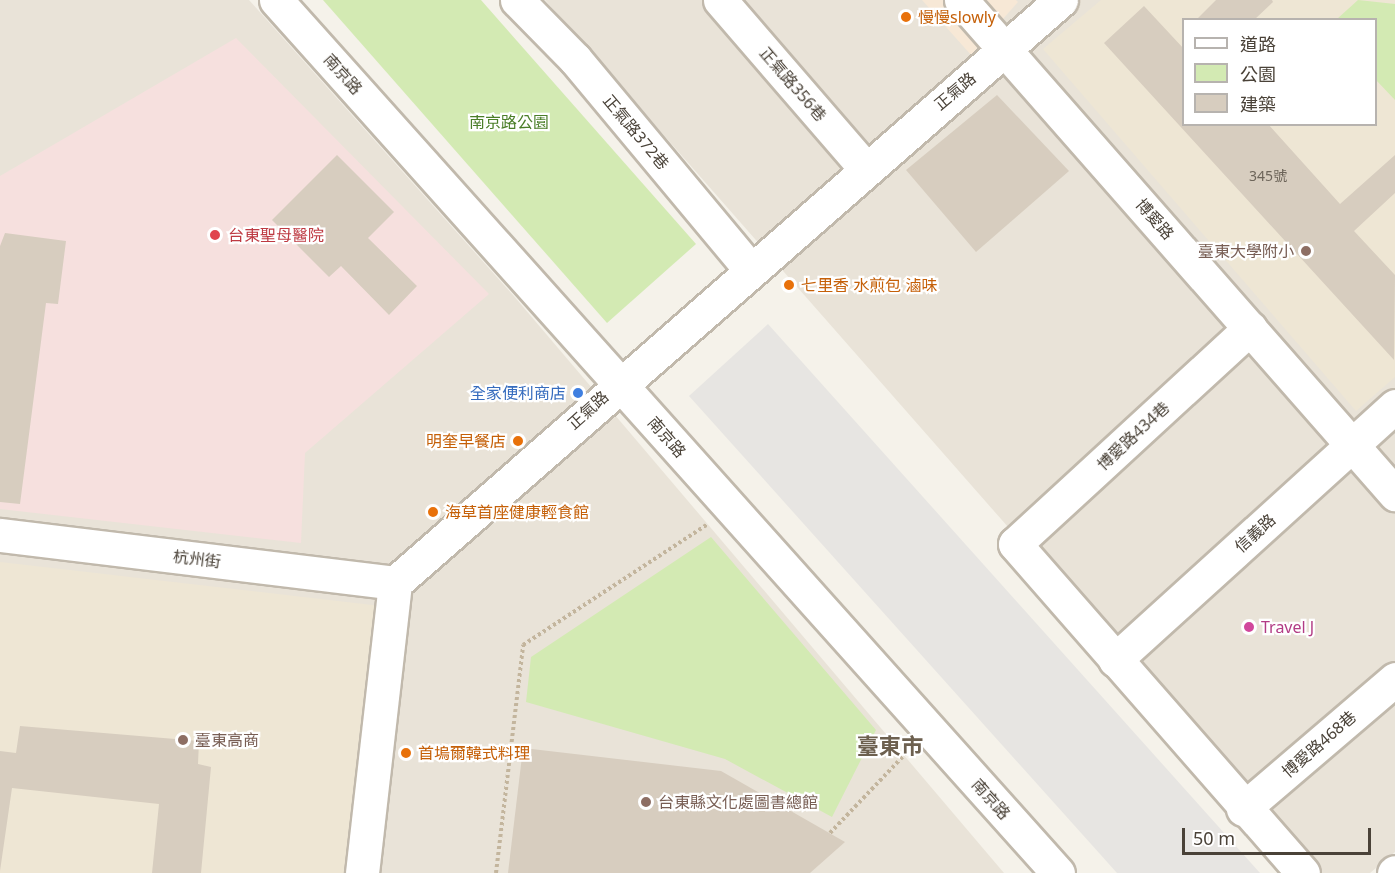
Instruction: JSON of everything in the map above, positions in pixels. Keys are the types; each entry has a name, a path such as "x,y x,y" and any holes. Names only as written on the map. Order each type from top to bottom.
{"street":[{"name":"南京路","path":"276,0 1058,873"},
{"name":"正氣路372巷","path":"517,0 575,58 750,269"},
{"name":"正氣路356巷","path":"720,0 865,168"},
{"name":"博愛路","path":"961,0 1395,494"},
{"name":"正氣路","path":"395,583 619,382 1061,0"},
{"name":"博愛路434巷","path":"1115,660 1015,544 1250,328"},
{"name":"信義路","path":"1115,660 1395,406"},
{"name":"杭州街","path":"0,535 395,583"},
{"path":"362,873 395,583"},
{"path":"1115,660 1243,809 1303,873"},
{"name":"博愛路468巷","path":"1243,809 1395,679"}],"path":[{"path":"496,873 523,645 711,521"},
{"path":"830,833 913,747"}],"shaded area":[{"path":"0,0 249,0 513,295 1004,873 0,873"},
{"path":"545,0 1395,0 1395,852 1370,873 1312,873"},
{"path":"922,0 1016,0 1018,2 971,55"},
{"name":"臺東大學附小","path":"1101,0 1395,0 1395,377 1356,411 1043,49"},
{"name":"台東聖母醫院","path":"236,38 489,294 305,453 301,543 0,509 0,176"},
{"path":"768,324 1260,873 1117,873 689,396"},
{"name":"臺東高商","path":"0,562 381,606 350,873 0,873"}],"green space":[{"name":"南京路公園","path":"323,0 481,0 696,244 607,323"},
{"path":"1358,0 1395,4 1395,100 1377,81 1377,18 1338,18"},
{"path":"711,537 876,730 832,817 725,759 526,702 531,657"}],"building":[{"path":"1216,0 1272,0 1273,2 1256,18 1198,18"},
{"path":"1144,6 1182,47 1182,126 1270,126 1340,204 1395,155 1395,193 1354,231 1395,275 1394,360 1104,43"},
{"path":"997,95 1069,171 976,252 906,170"},
{"path":"337,155 394,212 368,238 417,286 389,315 341,266 329,277 272,220"},
{"path":"5,233 66,241 58,304 46,303 20,504 0,502 0,246"},
{"path":"20,726 199,741 198,764 211,767 201,873 152,873 159,804 12,788 0,871 0,751 16,753"},
{"name":"台東縣文化處圖書總館","path":"523,748 721,771 845,842 810,873 508,873"}],"place":[{"name":"慢慢slowly","path":"906,17"},
{"name":"台東聖母醫院","path":"215,235"},
{"name":"臺東大學附小","path":"1306,251"},
{"name":"七里香 水煎包 滷味","path":"789,285"},
{"name":"全家便利商店","path":"578,393"},
{"name":"明奎早餐店","path":"518,441"},
{"name":"海草首座健康輕食館","path":"433,512"},
{"name":"Travel J","path":"1249,627"},
{"name":"臺東高商","path":"183,740"},
{"name":"首塢爾韓式料理","path":"406,753"},
{"name":"台東縣文化處圖書總館","path":"646,802"}],"district":[{"name":"臺東市","path":"890,746"}]}
